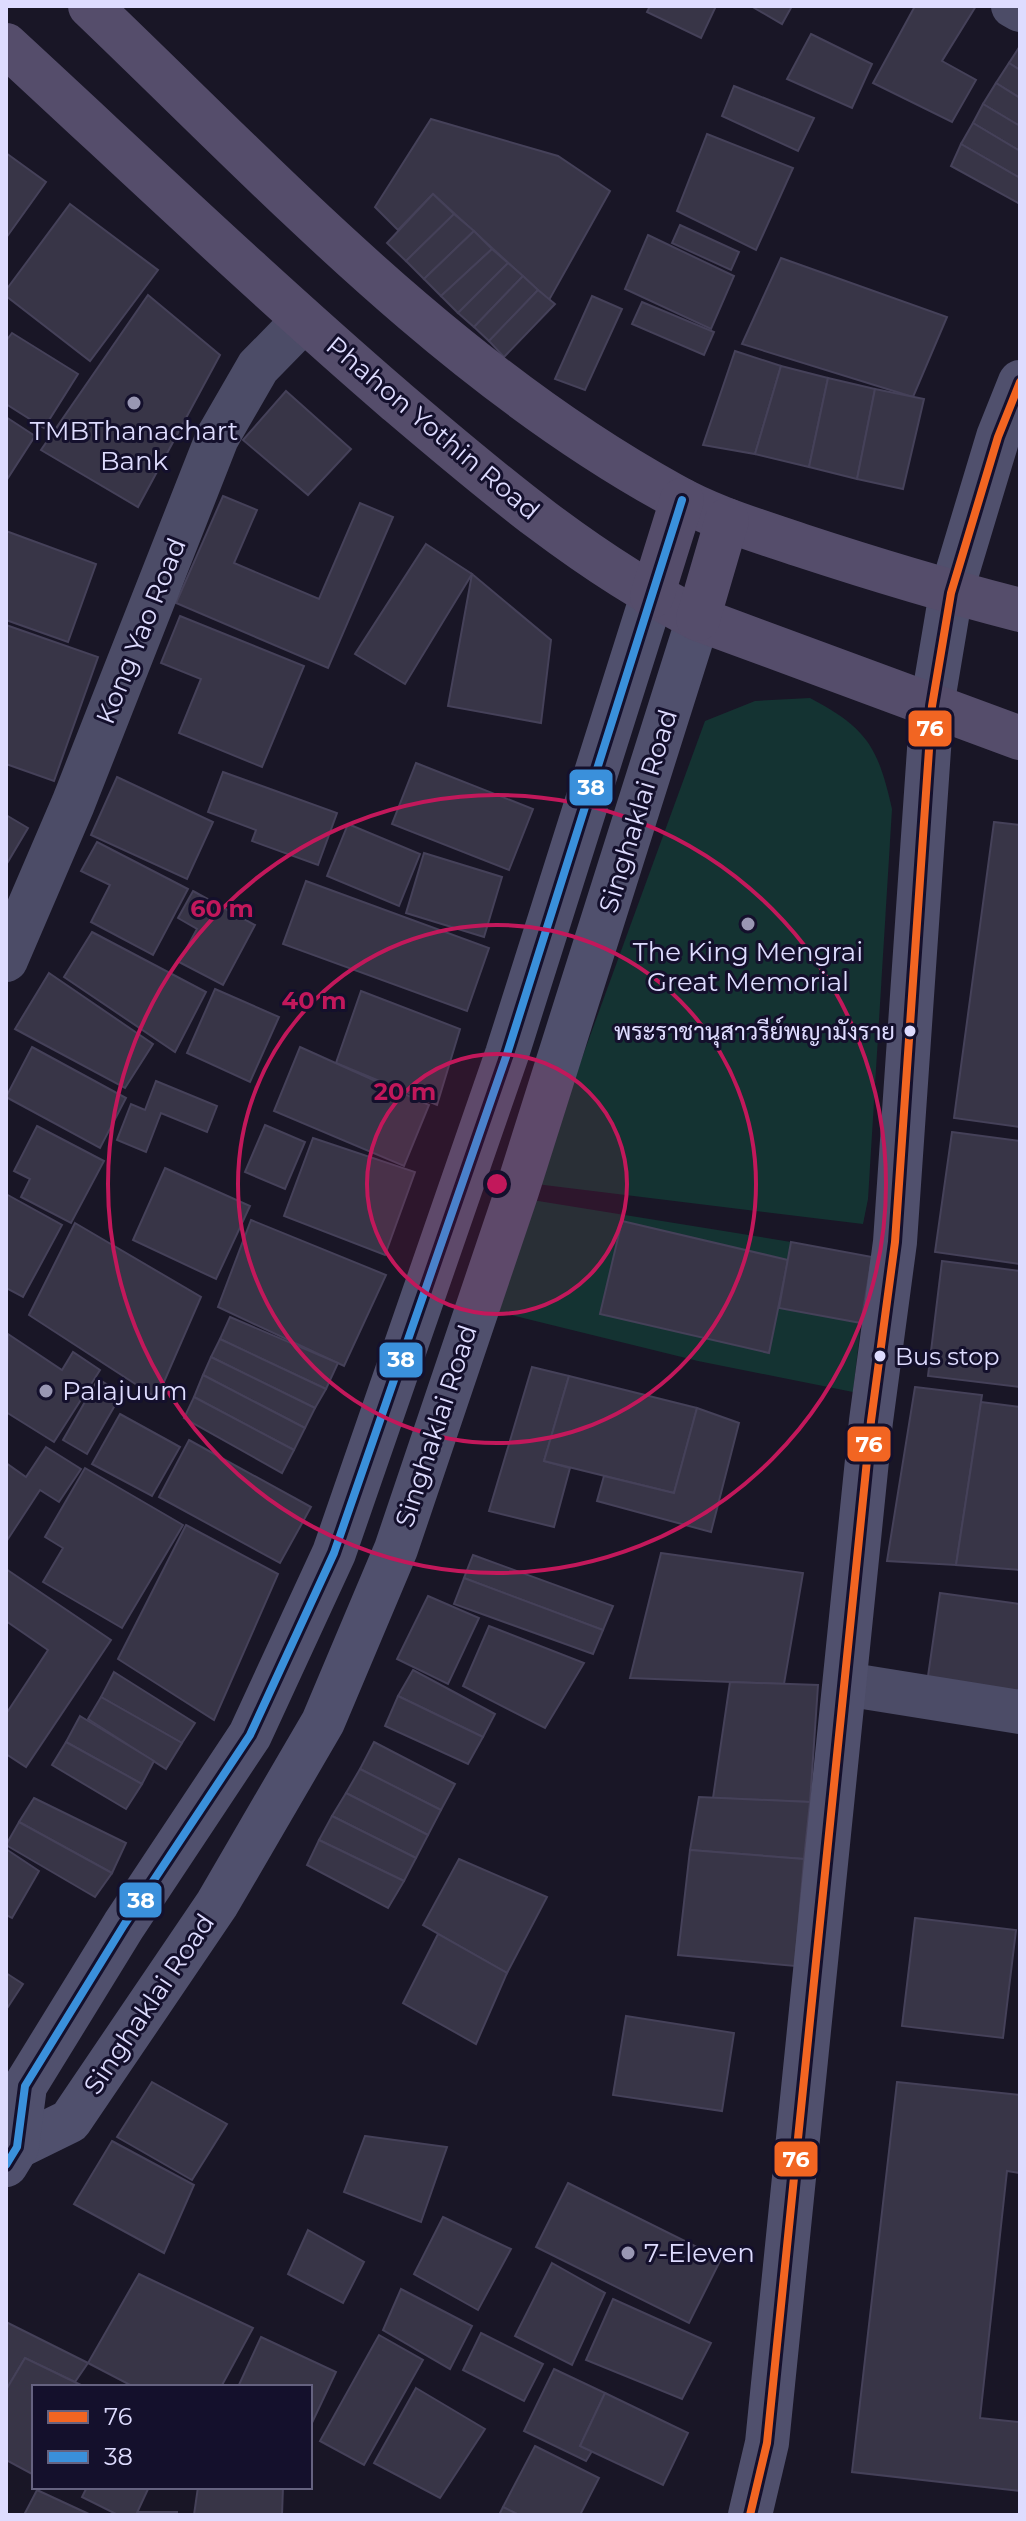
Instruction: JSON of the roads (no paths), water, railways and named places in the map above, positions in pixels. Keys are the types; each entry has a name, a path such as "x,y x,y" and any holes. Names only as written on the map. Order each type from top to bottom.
{"main road":[{"path":"90,6 351,255 562,428 682,500 727,520 951,593 1020,610"},
{"name":"Phahon Yothin Road","path":"6,45 303,321 497,487 652,596 698,619 1020,738"},
{"path":"750,2515 767,2443 872,1410 895,1242 932,706 951,593 998,437 1020,382"},
{"path":"652,596 682,500"},
{"path":"698,619 727,520"},
{"path":"951,593 1020,593"},
{"name":"Singhaklai Road","path":"11,2156 25,2086 124,1925 250,1735 334,1553 507,1054 652,596"},
{"name":"Singhaklai Road","path":"11,2156 70,2121 217,1904 323,1722 396,1549 517,1191 698,619"}],"street":[{"path":"1013,6 1020,10"},
{"name":"Kong Yao Road","path":"6,960 73,804 217,438 258,367 303,321"},
{"path":"845,1684 1020,1712"}],"place":[{"name":"TMBThanachart Bank","path":"134,403"},
{"name":"The King Mengrai Great Memorial","path":"748,924"},
{"name":"พระราชานุสาวรีย์พญามังราย","path":"910,1031"},
{"name":"Bus stop","path":"880,1356"},
{"name":"Palajuum","path":"46,1391"},
{"name":"7-Eleven","path":"628,2253"}]}
